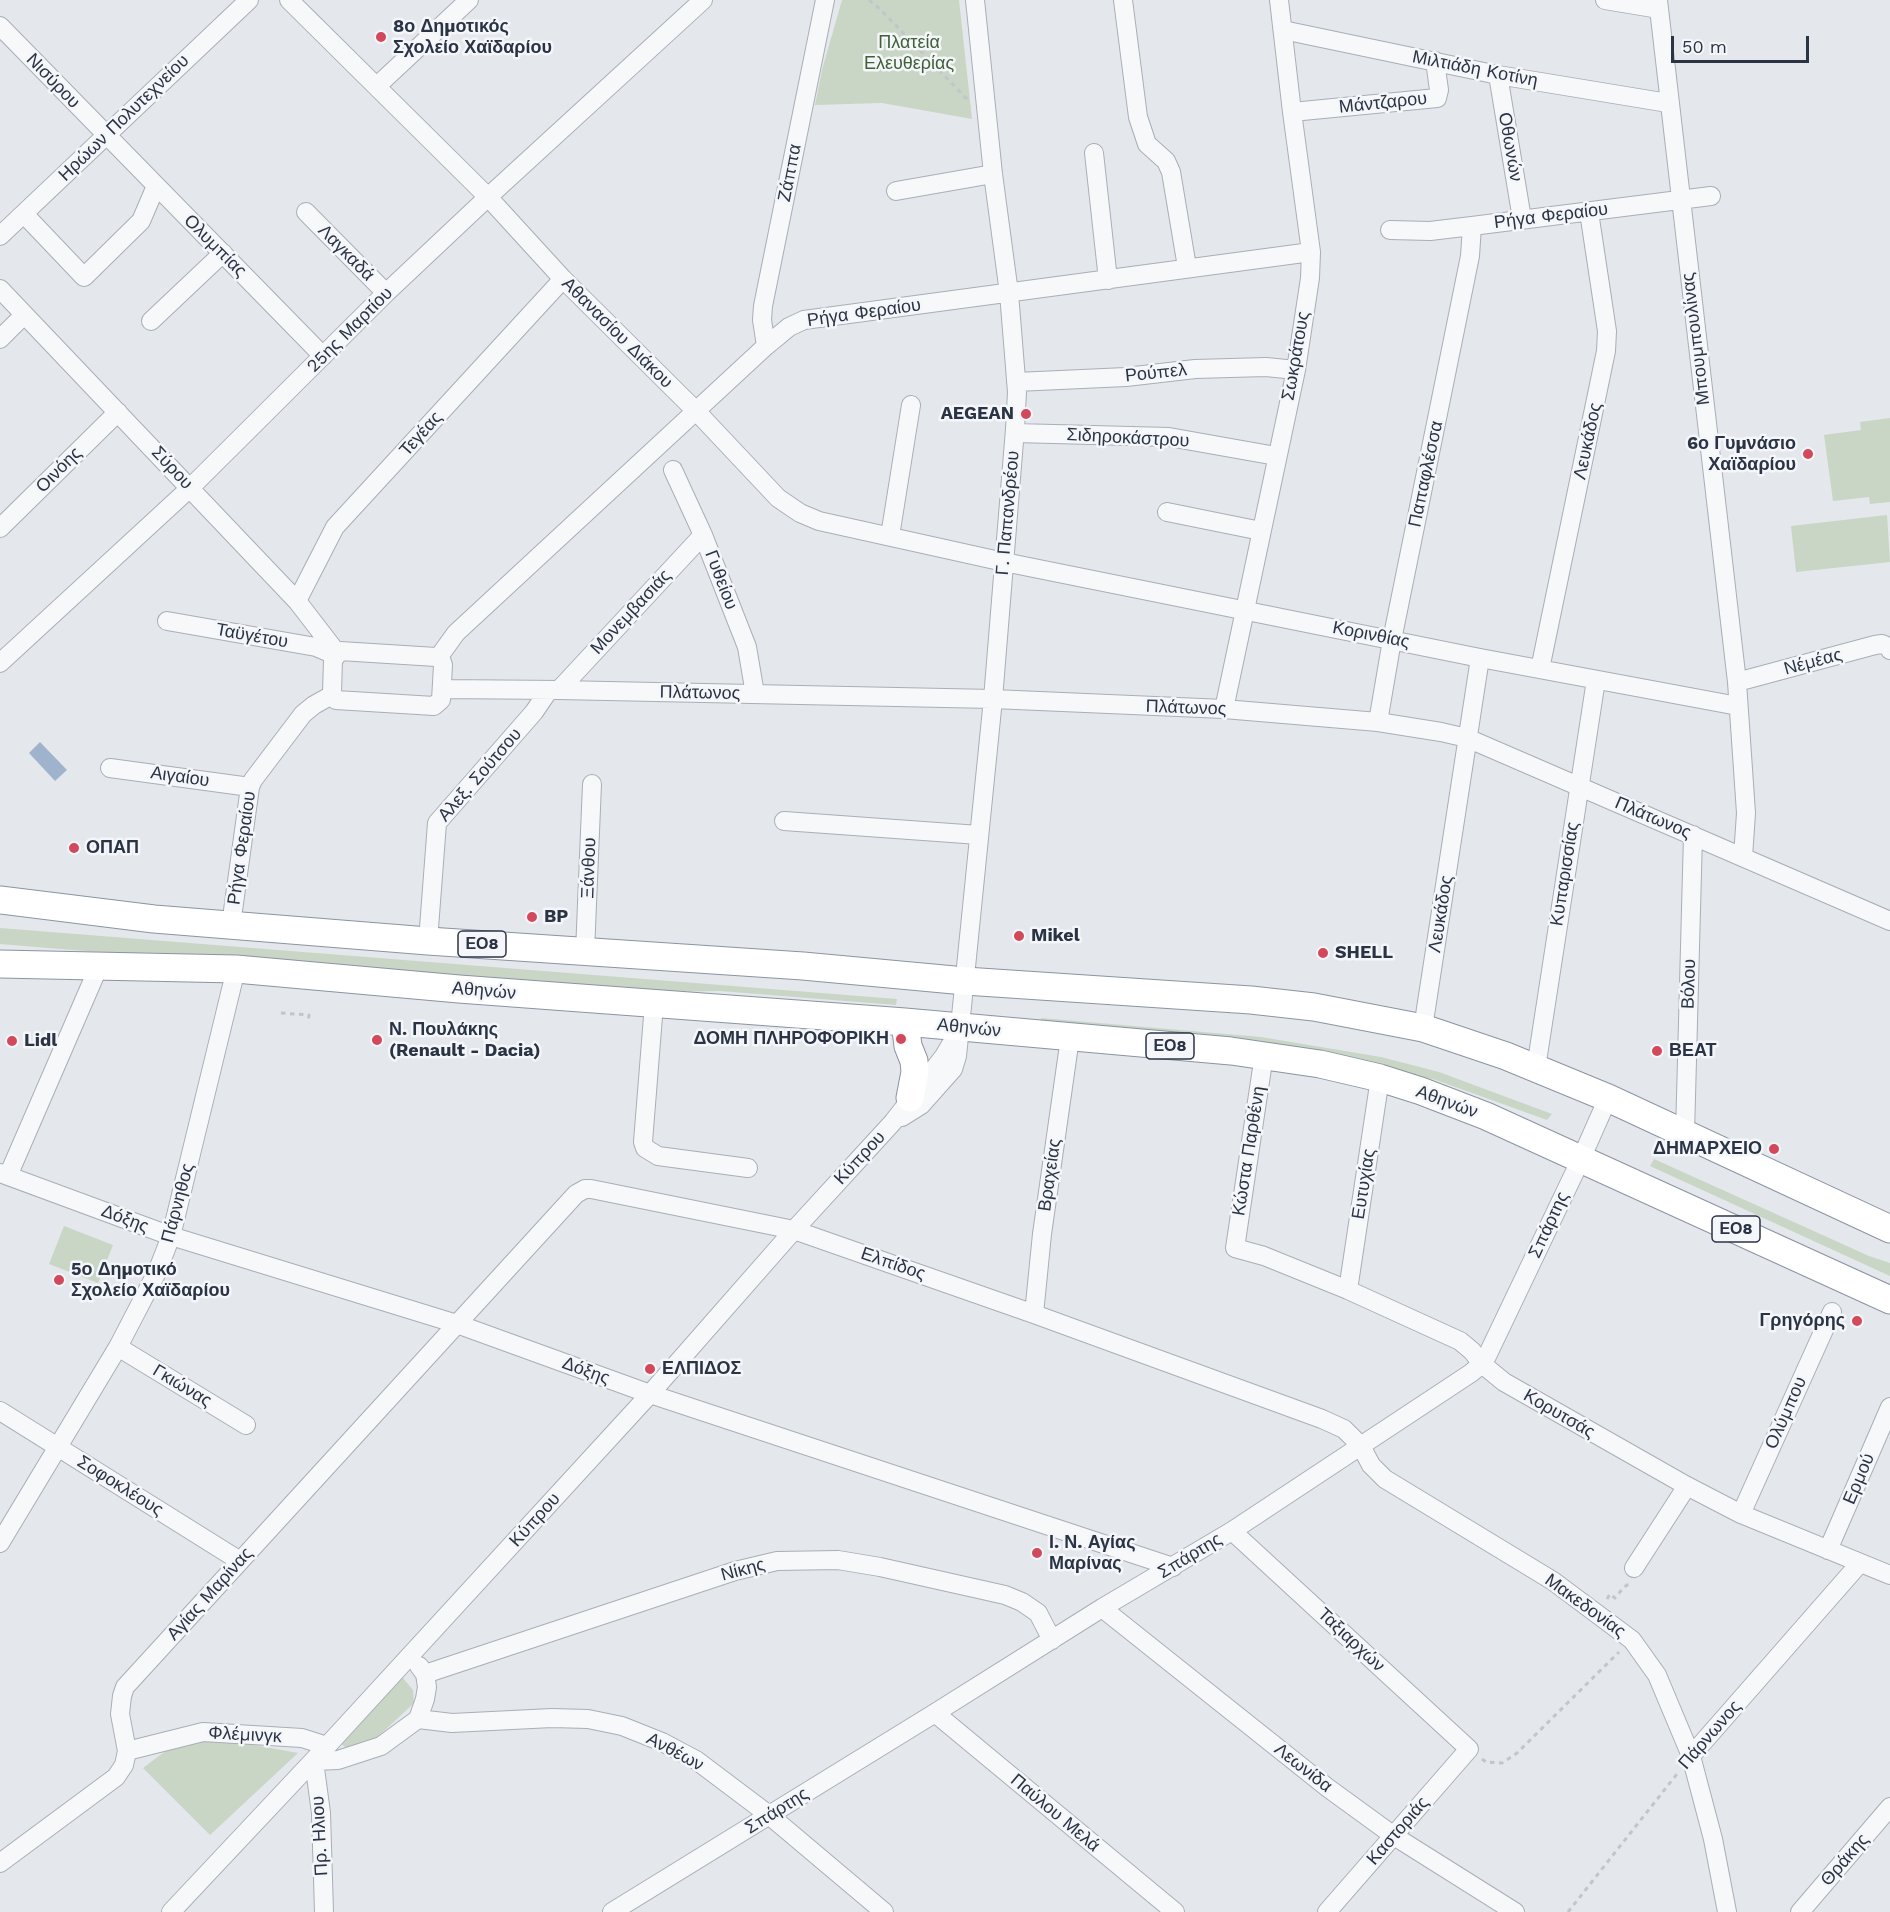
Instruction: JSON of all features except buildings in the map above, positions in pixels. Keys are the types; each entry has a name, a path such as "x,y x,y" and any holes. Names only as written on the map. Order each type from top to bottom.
{"highway":[{"name":"ΕΟ8","path":"0,900 154,919 428,941 803,966 965,981 1251,1000 1314,1007 1423,1028 1463,1040 1536,1068 1608,1098 1890,1229"},
{"name":"Αθηνών","path":"0,964 236,969 654,1004 905,1022 1264,1055 1320,1064 1380,1078 1486,1116 1890,1300"},
{"path":"905,1022 915,1072 910,1098"}],"street":[{"name":"Ηρώων Πολυτεχνείου","path":"0,236 249,0"},
{"name":"Αθανασίου Διάκου","path":"289,0 488,197 563,279 697,412 778,498 800,513 819,521 1004,562"},
{"path":"377,86 469,0"},
{"name":"25ης Μαρτίου","path":"0,663 190,488 386,293 703,0"},
{"name":"Ζάππα","path":"766,346 762,320 763,306 825,0"},
{"name":"Γ. Παπανδρέου","path":"961,1027 993,699 1017,392 1009,293 993,174 975,0"},
{"path":"1123,0 1138,117 1147,144 1166,160 1170,172 1187,267"},
{"name":"Σωκράτους","path":"1224,709 1296,369 1310,278 1311,252 1280,0"},
{"path":"1605,0 1658,5"},
{"name":"Μπουμπουλίνας","path":"1658,5 1737,682 1746,813 1743,857"},
{"name":"Νισύρου","path":"0,26 107,136"},
{"name":"Μιλτιάδη Κοτίνη","path":"1283,30 1498,75 1668,103"},
{"name":"Μάντζαρου","path":"1292,112 1437,98 1439,90 1435,61"},
{"name":"Οθωνών","path":"1498,75 1522,219"},
{"name":"Ολυμπίας","path":"107,136 323,356"},
{"path":"1094,153 1108,280"},
{"path":"896,190 993,174"},
{"path":"24,214 84,277 141,221 156,186"},
{"name":"Ρήγα Φεραίου","path":"1390,230 1430,231 1711,195"},
{"name":"Λαγκαδά","path":"306,212 386,293"},
{"name":"Λευκάδος","path":"1540,669 1606,351 1607,331 1589,212"},
{"name":"Παπαφλέσσα","path":"1378,722 1392,639 1470,256 1472,226"},
{"name":"Ρήγα Φεραίου","path":"438,658 456,633 766,346 789,327 804,320 1311,252"},
{"path":"151,321 223,253"},
{"name":"Τεγέας","path":"297,601 336,527 563,279"},
{"name":"Σύρου","path":"0,289 297,601 337,654"},
{"path":"0,339 24,315"},
{"name":"Ρούπελ","path":"1016,382 1126,377 1194,369 1266,367 1296,369"},
{"path":"890,536 911,405"},
{"name":"Οινόης","path":"0,528 118,412"},
{"name":"Σιδηροκάστρου","path":"1015,433 1169,437 1276,456"},
{"name":"Γυθείου","path":"673,470 703,535 747,647 755,694"},
{"path":"1167,512 1262,531"},
{"name":"Μονεμβασιάς","path":"554,690 703,535"},
{"name":"Κορινθίας","path":"1004,562 1480,658 1738,706"},
{"name":"Ταϋγέτου","path":"167,621 316,647 337,654 351,652 438,658"},
{"name":"Νέμέας","path":"1737,682 1875,645 1882,644 1889,648"},
{"path":"337,654 333,660 332,695 339,701 434,706 441,700 442,689 443,665 441,659 438,658"},
{"name":"Λευκάδος","path":"1423,1028 1480,658"},
{"name":"Κυπαρισσίας","path":"1536,1068 1596,680"},
{"name":"Πλάτωνος","path":"442,689 993,699 1224,709 1378,722 1441,732 1467,738 1890,921"},
{"name":"Αλεξ. Σούτσου","path":"428,941 437,823 554,690"},
{"name":"Ρήγα Φεραίου","path":"231,925 250,787 259,770 303,714 332,695"},
{"name":"Αιγαίου","path":"110,768 250,787"},
{"name":"Ξάνθου","path":"585,952 592,784"},
{"path":"784,821 979,835"},
{"name":"Βόλου","path":"1685,1134 1693,835"},
{"path":"4,1174 99,966"},
{"name":"Πάρνηθος","path":"0,1543 118,1347 148,1289 171,1236 236,969"},
{"path":"654,1004 643,1142 645,1148 658,1156 748,1168"},
{"name":"Κύπρου","path":"171,1912 314,1761 650,1394 794,1230 893,1122 944,1056 961,1027"},
{"name":"Κύπρου","path":"893,1122 921,1106 953,1068 961,1027"},
{"name":"Βραχείας","path":"1034,1314 1042,1234 1070,1038"},
{"name":"Κώστα Παρθένη","path":"1235,1248 1264,1055"},
{"name":"Ευτυχίας","path":"1348,1290 1380,1078"},
{"name":"Σπάρτης","path":"612,1912 1102,1608 1232,1531 1471,1373 1482,1364 1608,1098"},
{"name":"Δόξης","path":"4,1174 171,1236 457,1324 650,1394 1173,1567"},
{"name":"Ελπίδος","path":"457,1324 576,1194 585,1189 597,1190 794,1230 1322,1419 1344,1429 1361,1446"},
{"name":"Κορυτσάς","path":"1235,1248 1264,1256 1348,1290 1460,1341 1482,1364 1504,1382 1687,1486 1741,1514 1890,1575"},
{"name":"Ολύμπου","path":"1741,1514 1832,1312"},
{"name":"Αγίας Μαρίνας","path":"127,1751 120,1714 125,1688 457,1324"},
{"name":"Γκιώνας","path":"118,1347 246,1425"},
{"name":"Ερμού","path":"1828,1550 1890,1407"},
{"name":"Σοφοκλέους","path":"0,1411 240,1561"},
{"name":"Μακεδονίας","path":"1361,1446 1371,1465 1385,1479 1553,1581 1632,1640 1657,1675 1691,1756 1713,1839 1726,1912"},
{"path":"1634,1568 1687,1486"},
{"name":"Ταξιαρχών","path":"1232,1531 1469,1749"},
{"name":"Νίκης","path":"424,1674 735,1571 777,1561 838,1560 1005,1595 1022,1602 1038,1613 1052,1640"},
{"name":"Πάρνωνος","path":"1691,1756 1860,1563"},
{"name":"Λεωνίδα","path":"1102,1608 1328,1788 1394,1836 1515,1912"},
{"path":"314,1761 338,1760 381,1746 418,1719 427,1687 424,1674 411,1655"},
{"name":"Παύλου Μελά","path":"935,1713 1175,1912"},
{"name":"Ανθέων","path":"418,1719 452,1723 552,1718 588,1719 622,1726 662,1742 696,1761 769,1815 884,1912"},
{"name":"Φλέμινγκ","path":"127,1751 203,1732 302,1738 327,1746"},
{"name":"Καστοριάς","path":"1327,1912 1469,1749"},
{"path":"0,1863 116,1777 124,1765 127,1751"},
{"name":"Πρ. Ηλιου","path":"314,1761 321,1813 324,1912"},
{"name":"Θράκης","path":"1800,1912 1890,1807"}],"path":[{"path":"869,0 964,96 988,124"},
{"path":"281,1013 309,1015 308,1023"},
{"path":"1605,1620 1614,1608 1605,1601 1610,1594 1615,1598 1624,1587 1635,1582 1634,1568"},
{"path":"1469,1749 1485,1762 1502,1763 1517,1753 1632,1640"},
{"name":"Πάρνωνος","path":"1568,1912 1691,1756"}],"green space":[{"name":"Πλατεία Ελευθερίας","path":"842,0 959,0 972,119 882,103 815,105 822,70"},
{"path":"1890,418 1890,502 1870,504 1869,497 1833,501 1824,435 1861,430 1860,422"},
{"path":"1887,515 1890,562 1796,572 1791,526"},
{"path":"0,928 897,999 896,1005 720,991 595,993 0,944"},
{"path":"1041,1018 1261,1037 1381,1057 1439,1072 1552,1114 1547,1120 1436,1080 1379,1066 1040,1027"},
{"path":"1654,1159 1869,1256 1890,1263 1890,1276 1650,1166"},
{"path":"64,1226 113,1245 98,1283 49,1264"},
{"path":"398,1672 413,1690 414,1703 370,1744 347,1749 338,1741"},
{"path":"203,1740 249,1744 298,1753 210,1835 143,1768 167,1750"}],"water":[{"path":"40,742 67,770 55,781 29,753"}],"place":[{"name":"8ο Δημοτικός Σχολείο Χαϊδαρίου","path":"381,37"},
{"name":"AEGEAN","path":"1026,414"},
{"name":"6ο Γυμνάσιο Χαϊδαρίου","path":"1808,454"},
{"name":"ΟΠΑΠ","path":"74,848"},
{"name":"BP","path":"532,917"},
{"name":"Mikel","path":"1019,936"},
{"name":"SHELL","path":"1323,953"},
{"name":"ΔΟΜΗ ΠΛΗΡΟΦΟΡΙΚΗ","path":"901,1039"},
{"name":"Ν. Πουλάκης (Renault - Dacia)","path":"377,1040"},
{"name":"Lidl","path":"12,1041"},
{"name":"ΒΕΑΤ","path":"1657,1051"},
{"name":"ΔΗΜΑΡΧΕΙΟ","path":"1774,1149"},
{"name":"5ο Δημοτικό Σχολείο Χαϊδαρίου","path":"59,1280"},
{"name":"Γρηγόρης","path":"1857,1321"},
{"name":"ΕΛΠΙΔΟΣ","path":"650,1369"},
{"name":"Ι. Ν. Αγίας Μαρίνας","path":"1037,1553"}]}
